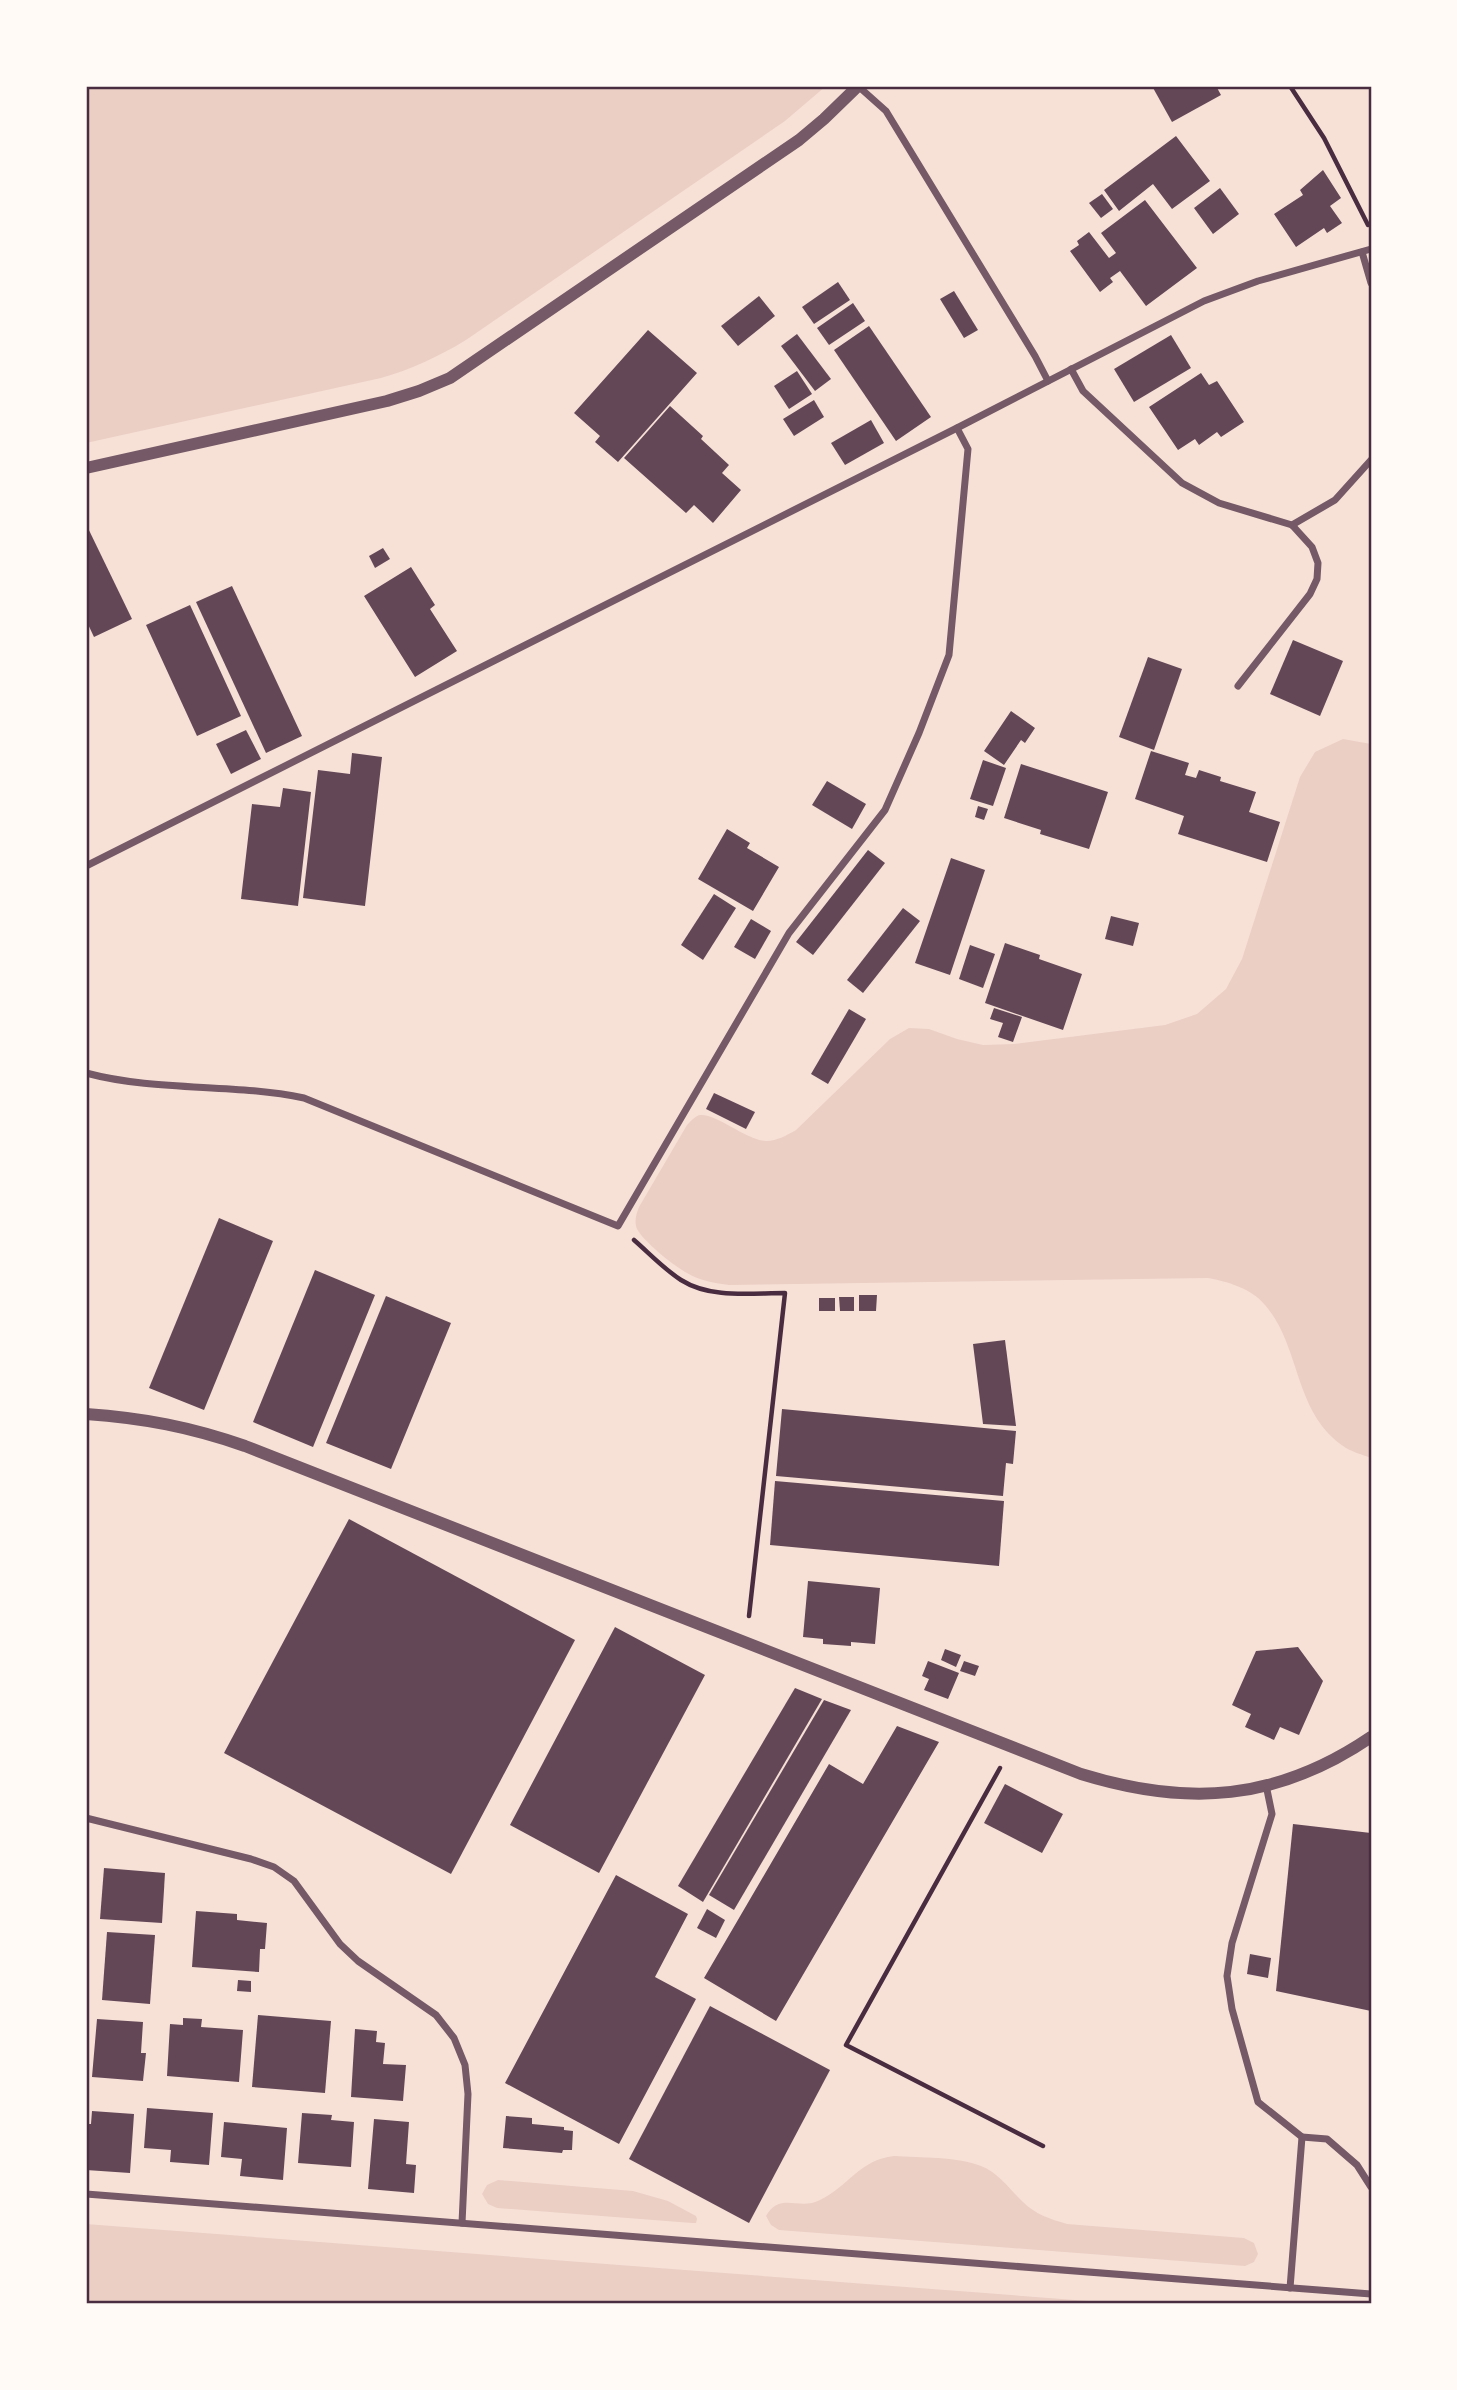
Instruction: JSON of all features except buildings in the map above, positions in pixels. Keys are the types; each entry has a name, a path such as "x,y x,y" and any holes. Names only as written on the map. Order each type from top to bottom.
{"street":[{"path":"86,468 387,401 450,378 799,139 824,120 858,86 886,111 1048,381"},
{"path":"86,866 957,428 1204,300 1231,289 1371,249"},
{"path":"1362,252 1371,283"},
{"path":"1071,369 1083,391 1182,483 1219,503 1292,525 1312,547 1318,563 1317,579 1310,594 1238,686"},
{"path":"86,1073 120,1081 251,1089 304,1098 618,1226 789,933 885,810 919,733 949,654 968,449 957,428"},
{"path":"1292,525 1335,500 1371,460"},
{"path":"86,1414 170,1423 208,1433 1081,1774 1119,1786 1159,1793 1241,1791 1319,1768 1371,1737"},
{"path":"1266,1785 1272,1814 1232,1943 1227,1976 1232,2009 1258,2102 1302,2137 1326,2139 1357,2165 1371,2187"},
{"path":"86,1818 251,1858 274,1867 294,1881 340,1944 358,1962 436,2015 454,2038 465,2065 468,2094 462,2223"},
{"path":"1290,2288 1302,2137"},
{"path":"86,2194 1371,2294"}],"path":[{"path":"1290,86 1324,138 1371,236"},
{"path":"618,1226 683,1282 705,1290 729,1294 785,1293 748,1622 741,1641"},
{"path":"1009,1746 1002,1766 846,2045 1043,2146"}],"shaded area":[{"path":"86,86 826,86 785,121 466,340 435,357 381,378 86,443"},
{"path":"1343,739 1371,744 1371,1458 1346,1448 1329,1434 1307,1399 1277,1322 1259,1299 1231,1284 1208,1278 729,1285 702,1280 687,1273 660,1253 637,1229 636,1215 639,1207 687,1125 695,1118 700,1115 714,1118 758,1140 770,1141 782,1137 796,1130 890,1039 909,1028 929,1029 983,1045 1014,1044 1165,1025 1197,1014 1226,989 1242,959 1300,777 1315,752"},
{"path":"894,2156 949,2159 981,2166 999,2177 1033,2210 1067,2224 1244,2238 1254,2243 1258,2254 1254,2262 1245,2266 779,2230 771,2225 766,2216 777,2204 805,2204 820,2200 863,2168 882,2158"},
{"path":"498,2180 633,2191 668,2201 697,2219 696,2223 692,2223 497,2208 488,2204 482,2194 487,2185"},
{"path":"86,2224 1127,2304 86,2304"}]}
